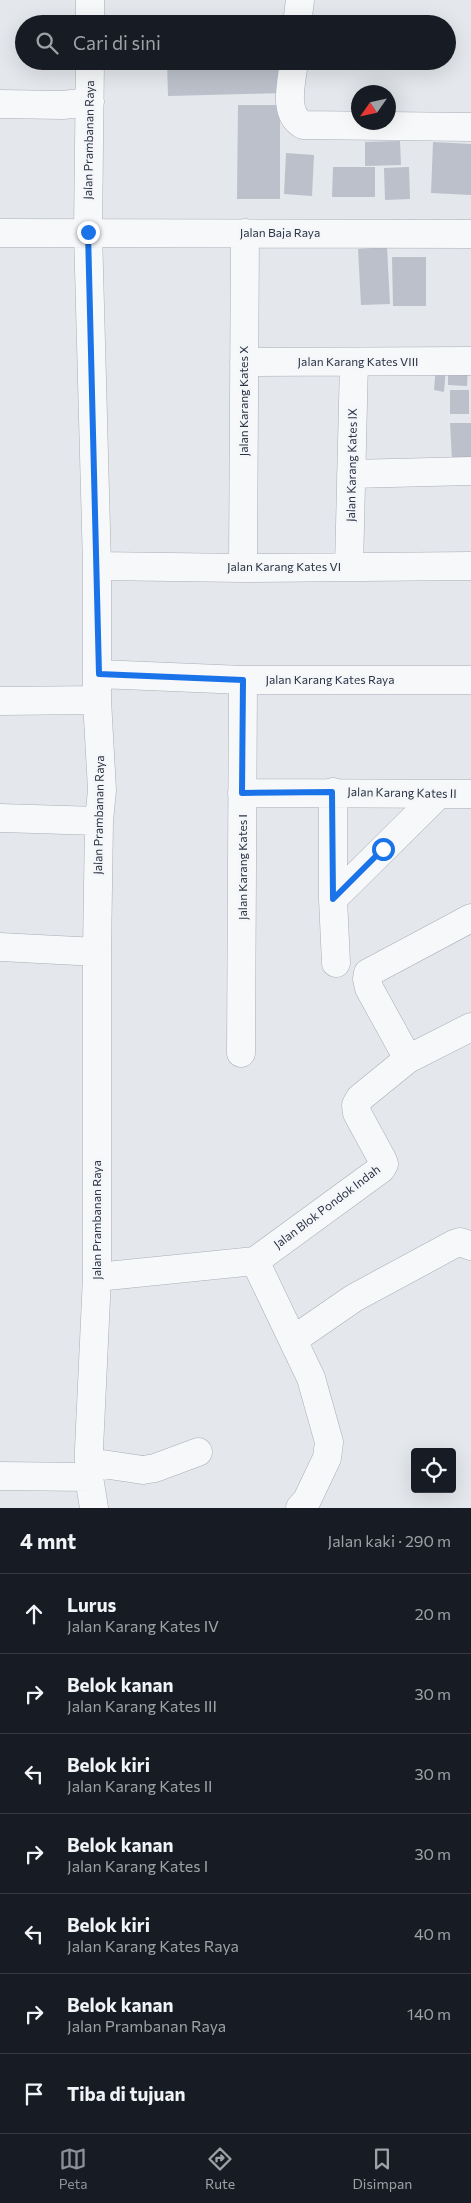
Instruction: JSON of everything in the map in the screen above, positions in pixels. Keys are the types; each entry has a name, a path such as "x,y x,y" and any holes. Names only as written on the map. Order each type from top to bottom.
{"street":[{"path":"90,0 90,15"},
{"path":"299,15 300,0"},
{"name":"Jalan Prambanan Raya","path":"90,70 88,232 102,790 99,821 97,952 97,1277 89,1469 94,1508"},
{"path":"293,70 290,108 297,121 303,125 471,127"},
{"path":"0,104 63,105 90,102"},
{"name":"Jalan Baja Raya","path":"0,233 471,234"},
{"name":"Jalan Karang Kates X","path":"243,568 244,233"},
{"name":"Jalan Karang Kates VIII","path":"244,362 471,361"},
{"name":"Jalan Karang Kates IX","path":"349,567 354,362"},
{"path":"351,474 471,471"},
{"name":"Jalan Karang Kates VI","path":"97,566 243,568 471,566"},
{"name":"Jalan Karang Kates Raya","path":"0,701 98,687 243,680 471,680"},
{"name":"Jalan Karang Kates I","path":"241,1053 243,680"},
{"path":"332,792 333,899 336,963"},
{"name":"Jalan Karang Kates II","path":"242,793 471,794"},
{"path":"333,899 439,794"},
{"path":"0,818 99,821"},
{"path":"408,1059 369,988 368,972 471,918"},
{"path":"0,947 97,952"},
{"name":"Jalan Blok Pondok Indah","path":"255,1261 381,1169 384,1164 382,1159 357,1113 356,1105 360,1098 408,1059 471,1027"},
{"path":"293,1340 354,1298 454,1244 460,1242 471,1246"},
{"path":"97,1277 255,1261 312,1378 329,1442 327,1458 307,1500 300,1508"},
{"path":"0,1476 89,1469 142,1470 155,1468 198,1452"}],"building":[{"path":"167,70 287,70 288,93 168,96"},
{"path":"238,105 280,105 280,199 237,199"},
{"path":"400,141 401,165 365,166 365,142"},
{"path":"433,142 471,144 471,195 431,193"},
{"path":"286,153 314,155 312,196 284,194"},
{"path":"333,167 375,167 375,197 332,197"},
{"path":"409,167 410,199 385,200 384,168"},
{"path":"387,247 390,304 361,305 358,249"},
{"path":"392,257 426,257 426,306 393,306"},
{"path":"436,366 446,367 444,392 434,390"},
{"path":"448,367 468,367 467,386 448,385"},
{"path":"450,390 469,390 469,414 450,414"},
{"path":"450,423 471,423 471,459 452,460"}],"route":[{"path":"88,232 99,674 243,680 242,793 332,792 333,899 383,849"}]}
